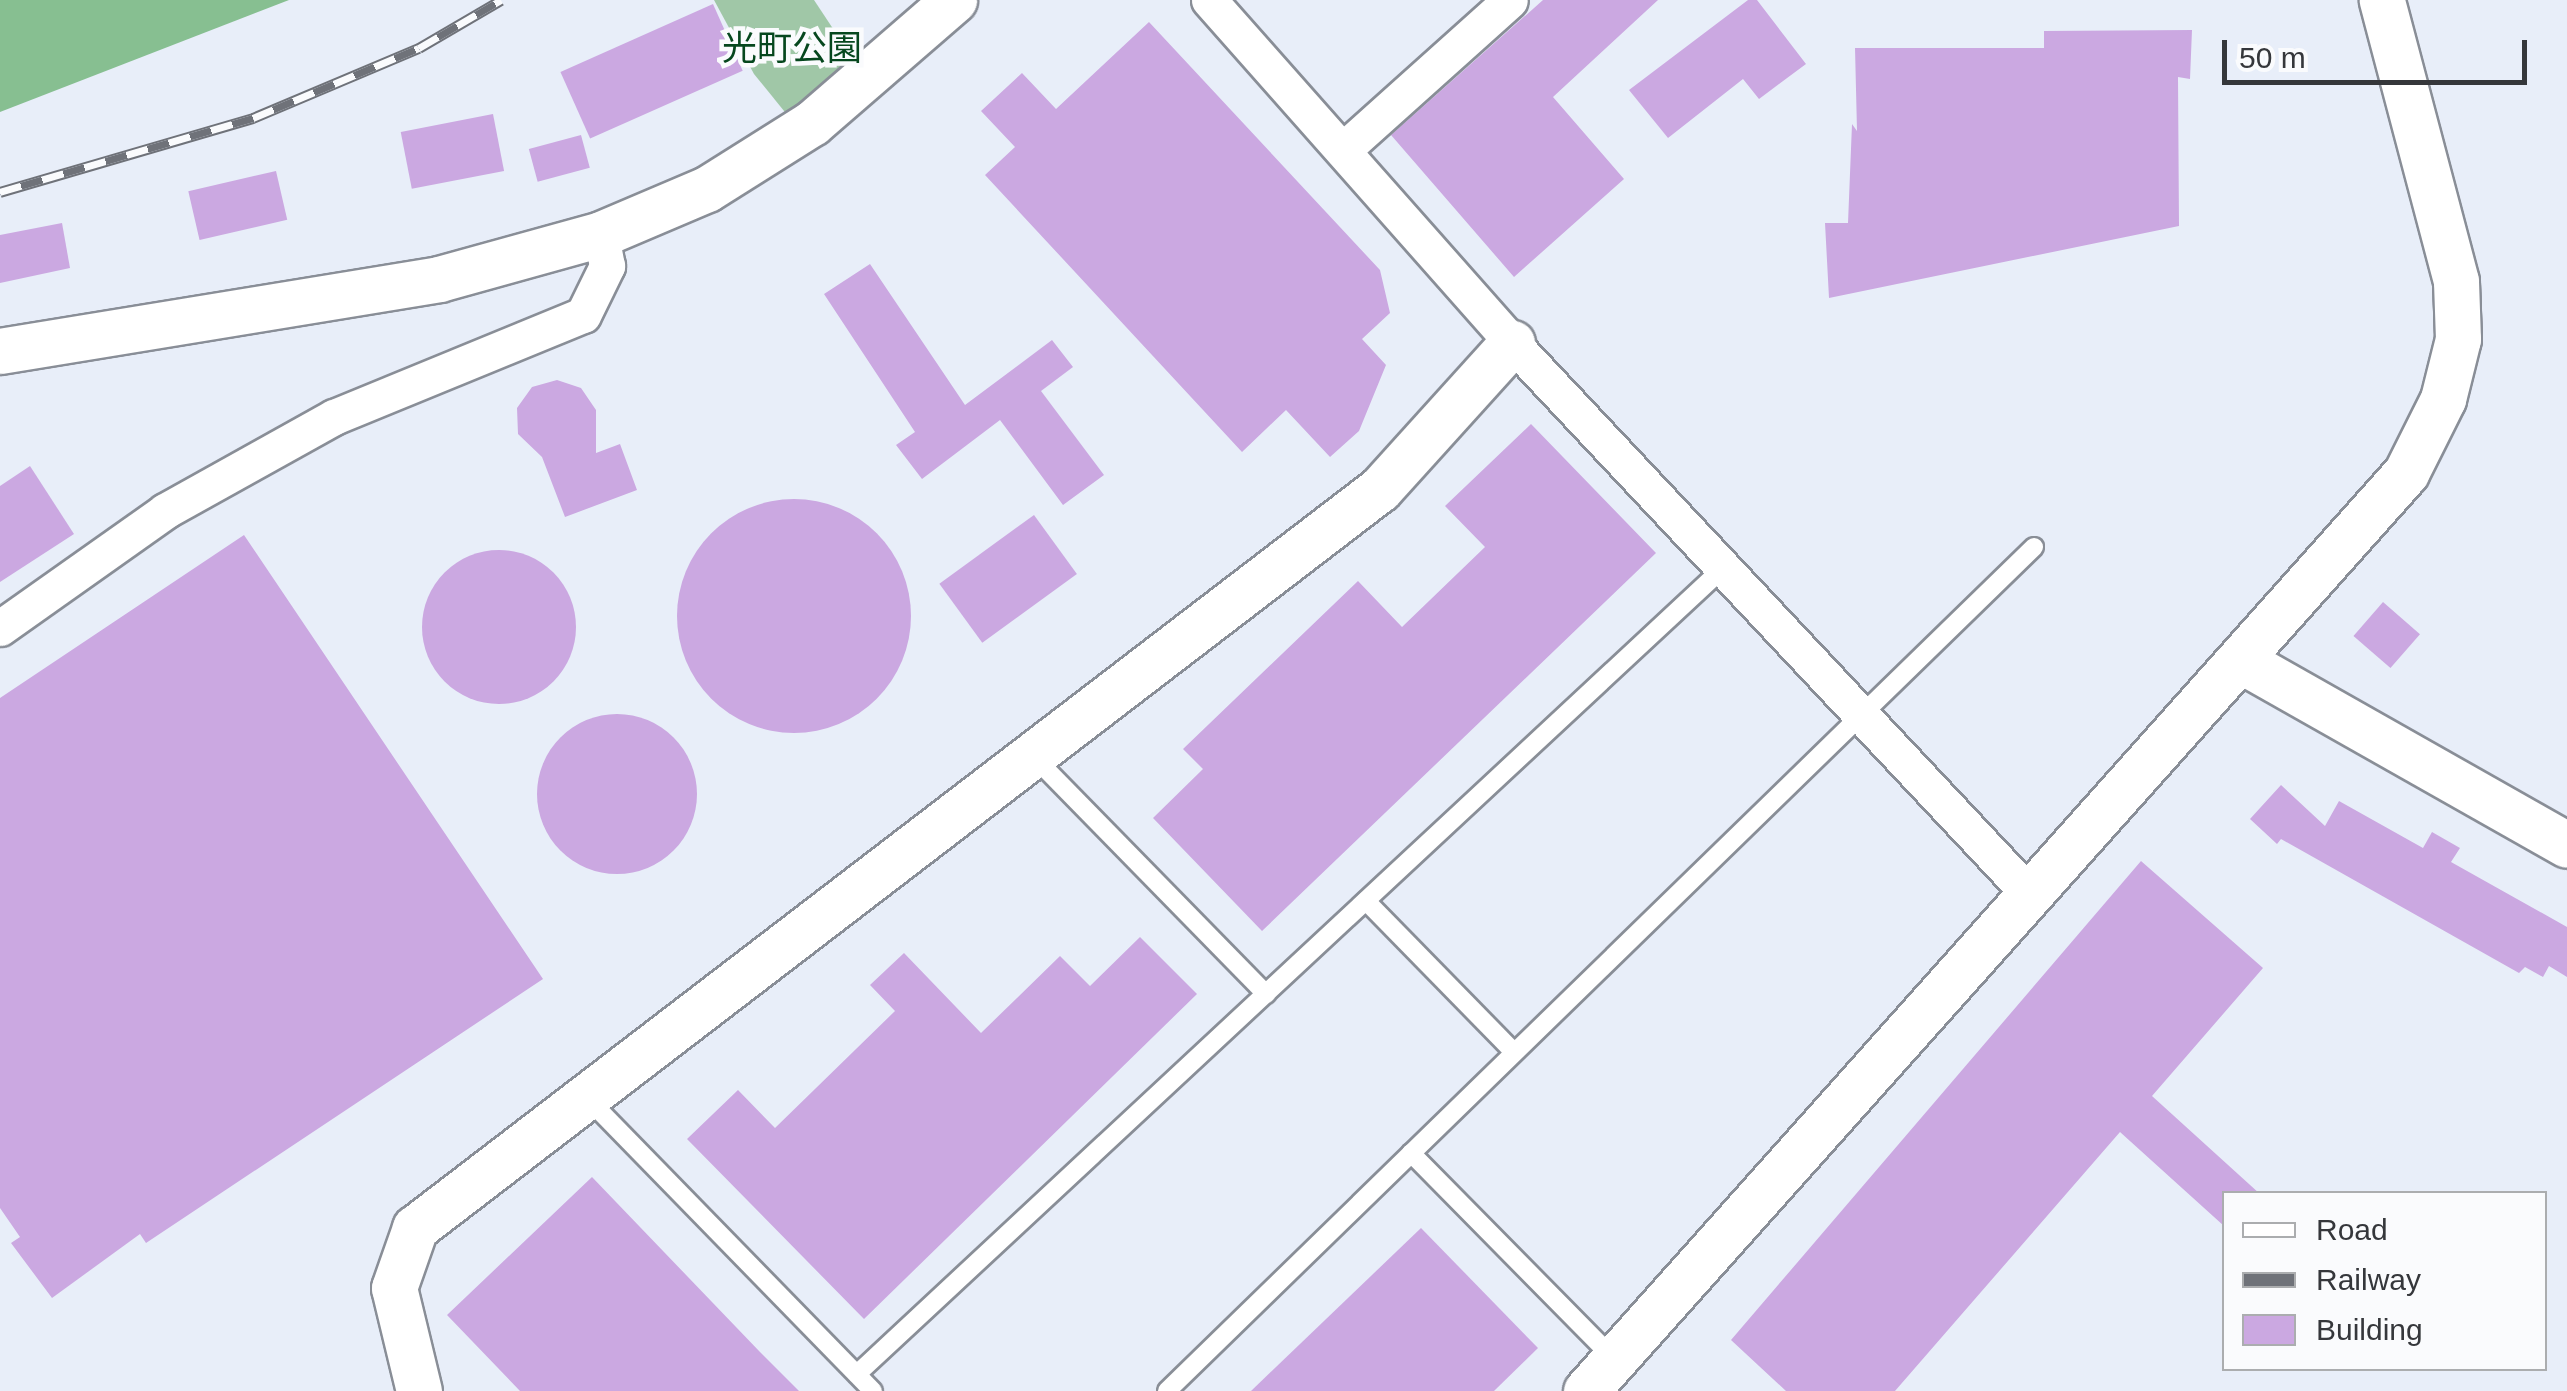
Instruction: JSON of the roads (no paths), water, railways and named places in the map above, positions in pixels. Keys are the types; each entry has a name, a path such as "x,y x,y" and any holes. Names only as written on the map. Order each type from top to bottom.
{"street":[{"path":"0,352 440,278 601,234 707,189 812,123 954,0"},
{"path":"1209,0 1512,343 2032,897"},
{"path":"1343,150 1510,0"},
{"path":"1600,1375 2032,897 2406,473 2444,399 2458,339 2456,281 2382,0"},
{"path":"0,628 165,510 334,417 582,314 607,266 601,234"},
{"path":"419,1391 394,1288 415,1228 588,1100 1031,754 1380,489 1512,343"},
{"path":"2242,661 2567,845"}],"lane":[{"path":"1166,1391 2034,547"},
{"path":"857,1374 1724,568"},
{"path":"1031,754 1266,994"},
{"path":"1366,901 1514,1052"},
{"path":"588,1100 873,1391"},
{"path":"1411,1153 1600,1375"}],"railway":[{"path":"0,192 253,118 419,48 501,0"}],"park label":[{"name":"光町公園","path":"792,48"}]}
